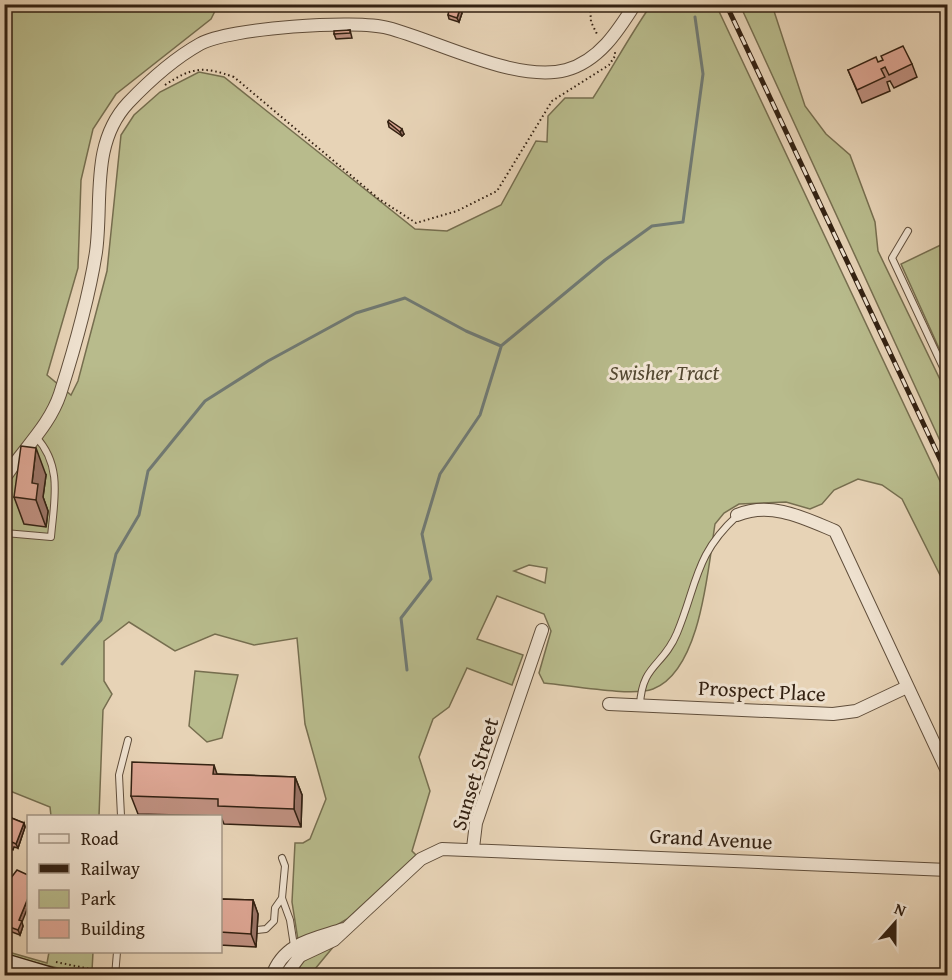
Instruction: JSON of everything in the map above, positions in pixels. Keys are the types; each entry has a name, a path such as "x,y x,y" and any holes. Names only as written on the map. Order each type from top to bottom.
{"main road":[{"path":"4,962 51,968"}],"street":[{"path":"8,482 54,409 60,394 96,252 102,161 109,130 128,103 181,57 202,43 266,29 375,25 493,62 541,73 581,64 606,40 635,4"},
{"path":"737,515 760,509 783,511 835,531 948,772"},
{"name":"Sunset Street","path":"285,975 300,956 328,944 427,854 442,849 472,848 476,823 542,630"},
{"name":"Prospect Place","path":"609,704 845,713 868,706 907,687"},
{"name":"Grand Avenue","path":"472,848 948,870"},
{"name":"Sunset Street","path":"272,975 280,959 294,946 315,936 345,929"}],"lane":[{"path":"908,231 892,258 948,378"},
{"path":"5,533 51,537 56,475 41,443 35,436"},
{"path":"640,705 640,685 647,673 665,655 676,634 695,574 706,552 721,530 737,515"},
{"path":"121,815 119,775 128,740"},
{"path":"282,858 285,866 282,898 290,920 294,946"},
{"path":"257,930 266,929 274,921 275,908 282,898"},
{"path":"115,975 117,953"}],"path":[{"path":"159,88 184,72 209,68 234,77 380,199 416,223 457,211 497,191 552,101 609,65 615,56 606,40 593,30 590,5 587,4"},
{"path":"937,4 948,14"},
{"path":"4,499 8,482"},
{"path":"51,968 106,969"},
{"path":"125,970 246,975"}],"green space":[{"name":"Swisher Tract","path":"5,5 218,5 211,19 116,94 93,129 81,180 78,268 47,375 71,395 78,381 107,271 121,135 134,115 160,92 199,72 224,77 415,229 447,231 501,205 536,141 547,142 548,116 565,98 593,98 651,5 716,5 947,496 947,589 902,499 882,485 858,479 834,490 822,504 810,509 786,502 739,504 724,513 715,524 705,591 692,640 682,662 669,679 653,689 631,692 544,683 539,673 551,631 544,614 497,596 477,639 523,655 512,685 467,668 449,707 433,719 419,757 430,791 412,851 416,855 347,919 329,930 298,940 292,902 295,843 303,843 310,839 326,799 305,724 297,638 254,645 215,634 175,651 129,622 104,641 104,681 112,694 103,710 99,815 51,815 50,807 5,789","holes":["529,565 547,568 545,583 514,571"]},
{"path":"740,5 772,5 805,106 826,134 850,155 875,222 878,251 947,394 947,456"},
{"path":"947,242 947,366 901,264"},
{"path":"195,671 238,675 222,738 207,742 189,726"},
{"path":"334,946 310,975 299,975 300,961"},
{"path":"5,951 47,963 49,953 93,953 92,971 105,971 87,973 73,971 5,954"}],"building":[{"path":"450,5 460,9 457,18 448,15"},
{"path":"350,30 350,33 334,34 334,31"},
{"path":"903,46 912,64 889,75 885,67 881,69 885,77 857,90 848,70 876,57 878,62 883,60 881,56"},
{"path":"389,120 402,129 400,132 388,122"},
{"path":"21,446 36,448 32,483 38,484 36,500 14,497"},
{"path":"132,762 214,765 213,774 295,777 294,809 218,806 218,799 131,796"},
{"path":"4,815 24,823 16,844 12,842 11,845 4,842"},
{"path":"17,870 27,875 27,900 19,920 22,921 18,930 4,925 4,887"},
{"path":"222,899 253,900 251,934 222,932"}],"waterway":[{"path":"62,664 101,620 116,554 139,515 148,471 205,401 268,361 356,313 405,298 466,331 501,346 605,260 652,226 683,222 703,74 695,17"},
{"path":"407,670 401,618 431,579 422,534 440,474 480,415 501,347"}],"railway":[{"path":"726,4 948,476"}]}
